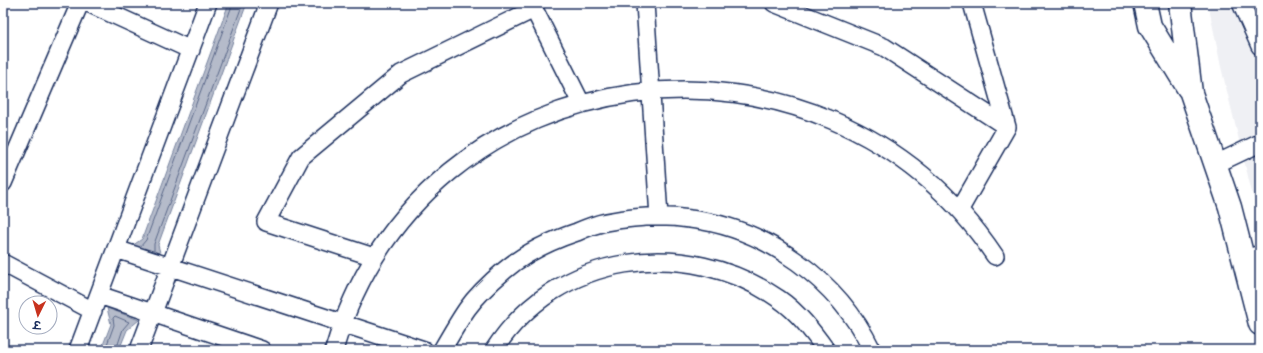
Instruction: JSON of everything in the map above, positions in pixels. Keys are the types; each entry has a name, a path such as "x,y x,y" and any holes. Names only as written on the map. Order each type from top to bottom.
{"main road":[{"path":"1145,3 1150,26 1191,93 1230,207 1252,257 1260,324"},
{"path":"1180,3 1191,93"}],"street":[{"path":"3,182 80,3"},
{"path":"88,3 191,50"},
{"path":"78,350 208,3"},
{"path":"139,350 269,3"},
{"path":"645,3 659,216"},
{"path":"774,3 884,47 1007,127"},
{"path":"960,209 1007,127 972,3"},
{"path":"1241,3 1260,46"},
{"path":"374,257 266,222 301,157 401,74 534,9 580,101"},
{"path":"334,350 342,323 356,289 374,257 400,221 430,189 463,160 500,136 539,116 580,101 650,87 719,87 753,92 787,100 820,111 857,129 910,162 936,184 981,234 995,256"},
{"path":"1216,164 1260,143"},
{"path":"442,350 467,308 506,269 553,240 605,222 659,216 691,219 722,225 752,236 780,250 806,268 830,289 850,313 872,350"},
{"path":"116,249 424,350"},
{"path":"494,350 503,337 529,308 561,286 596,270 634,261 673,260 711,266 747,280 780,300 809,326 826,350"},
{"path":"3,263 93,311"},
{"path":"99,295 262,350"}],"shaded area":[{"path":"1208,3 1260,3 1260,225 1221,67"}],"water":[{"path":"229,3 247,3 158,245 162,260 129,248 142,239"},
{"path":"107,308 139,320 127,330 119,350 101,350 111,324"}]}
